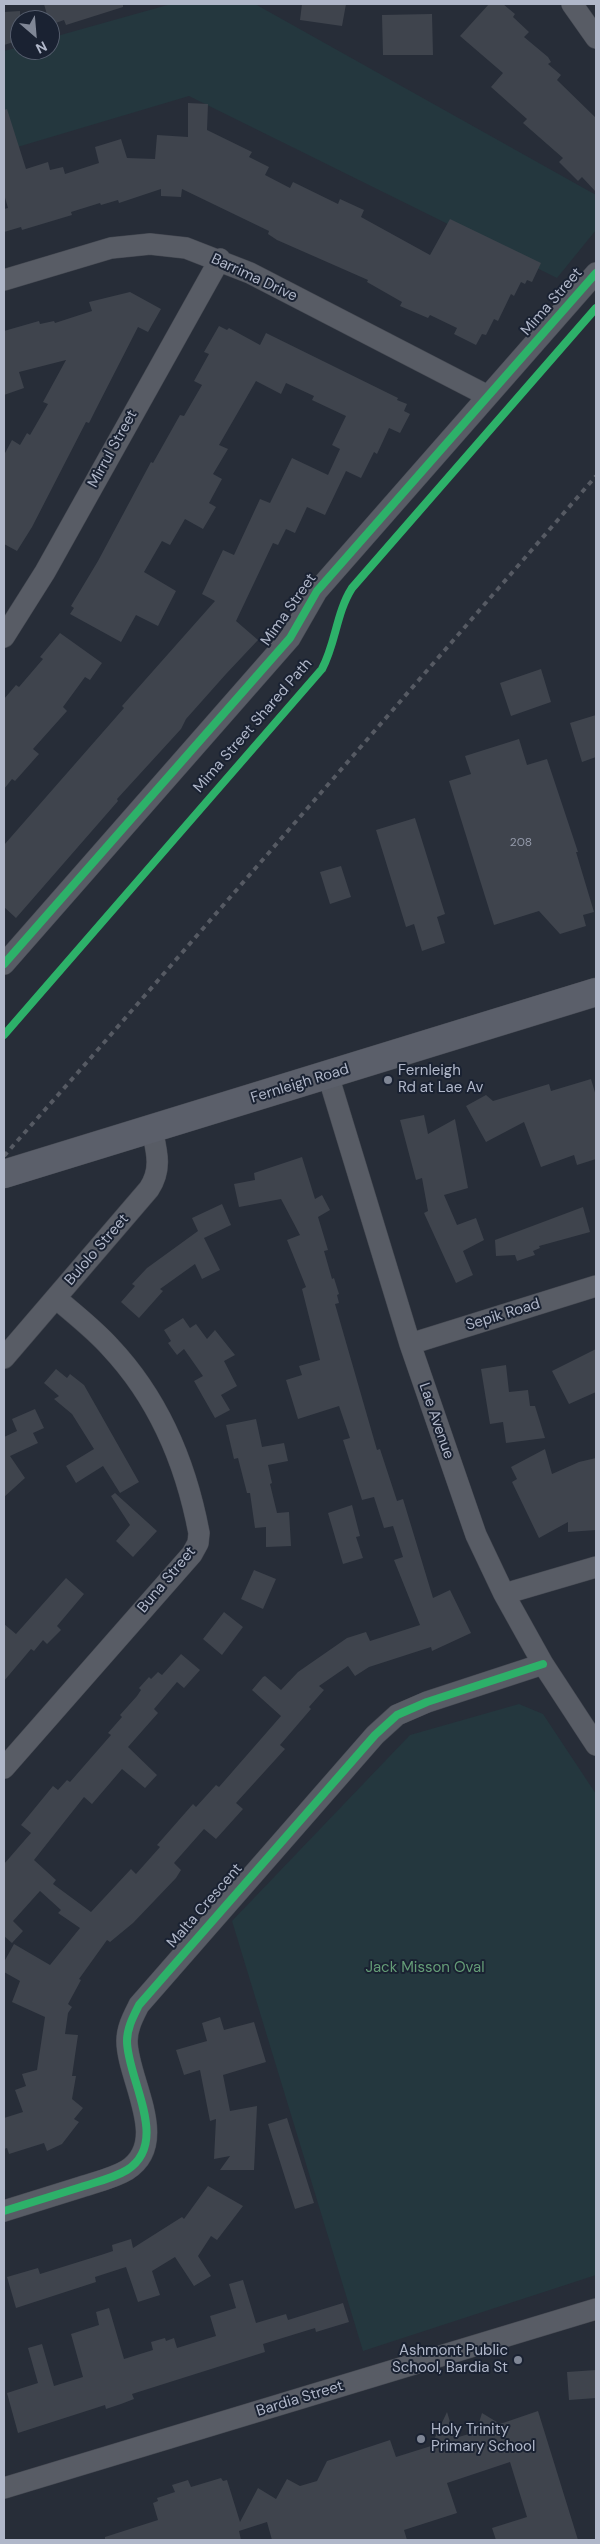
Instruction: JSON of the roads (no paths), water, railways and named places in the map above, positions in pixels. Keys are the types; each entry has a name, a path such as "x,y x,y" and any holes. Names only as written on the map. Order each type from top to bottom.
{"street":[{"path":"572,4 596,38"},
{"name":"Barrima Drive","path":"4,280 111,248 150,244 186,248 220,259 250,273 488,396"},
{"name":"Mirrul Street","path":"4,637 45,572 220,259"},
{"name":"Mima Street","path":"4,964 290,638 317,591 596,273"},
{"name":"Fernleigh Road","path":"4,1174 596,992"},
{"name":"Lae Avenue","path":"328,1075 410,1344 476,1535 504,1594 543,1664 596,1745"},
{"name":"Bulolo Street","path":"4,1358 155,1179 158,1160 152,1130"},
{"name":"Sepik Road","path":"410,1344 596,1286"},
{"name":"Buna Street","path":"4,1768 192,1554 198,1543 199,1533 178,1457 170,1435 154,1404 109,1345 56,1298"},
{"path":"504,1594 596,1567"},
{"name":"Malta Crescent","path":"4,2211 109,2178 128,2169 142,2154 148,2134 145,2114 128,2056 127,2039 130,2023 139,2005 375,1734 397,1715 427,1702 543,1664"},
{"name":"Bardia Street","path":"4,2488 596,2309"}],"railway":[{"path":"4,1156 596,476"}],"place":[{"name":"Fernleigh Rd at Lae Av","path":"388,1080"},
{"name":"Ashmont Public School, Bardia St","path":"518,2360"},
{"name":"Holy Trinity Primary School","path":"421,2439"}],"park label":[{"name":"Jack Misson Oval","path":"425,1968"}]}
